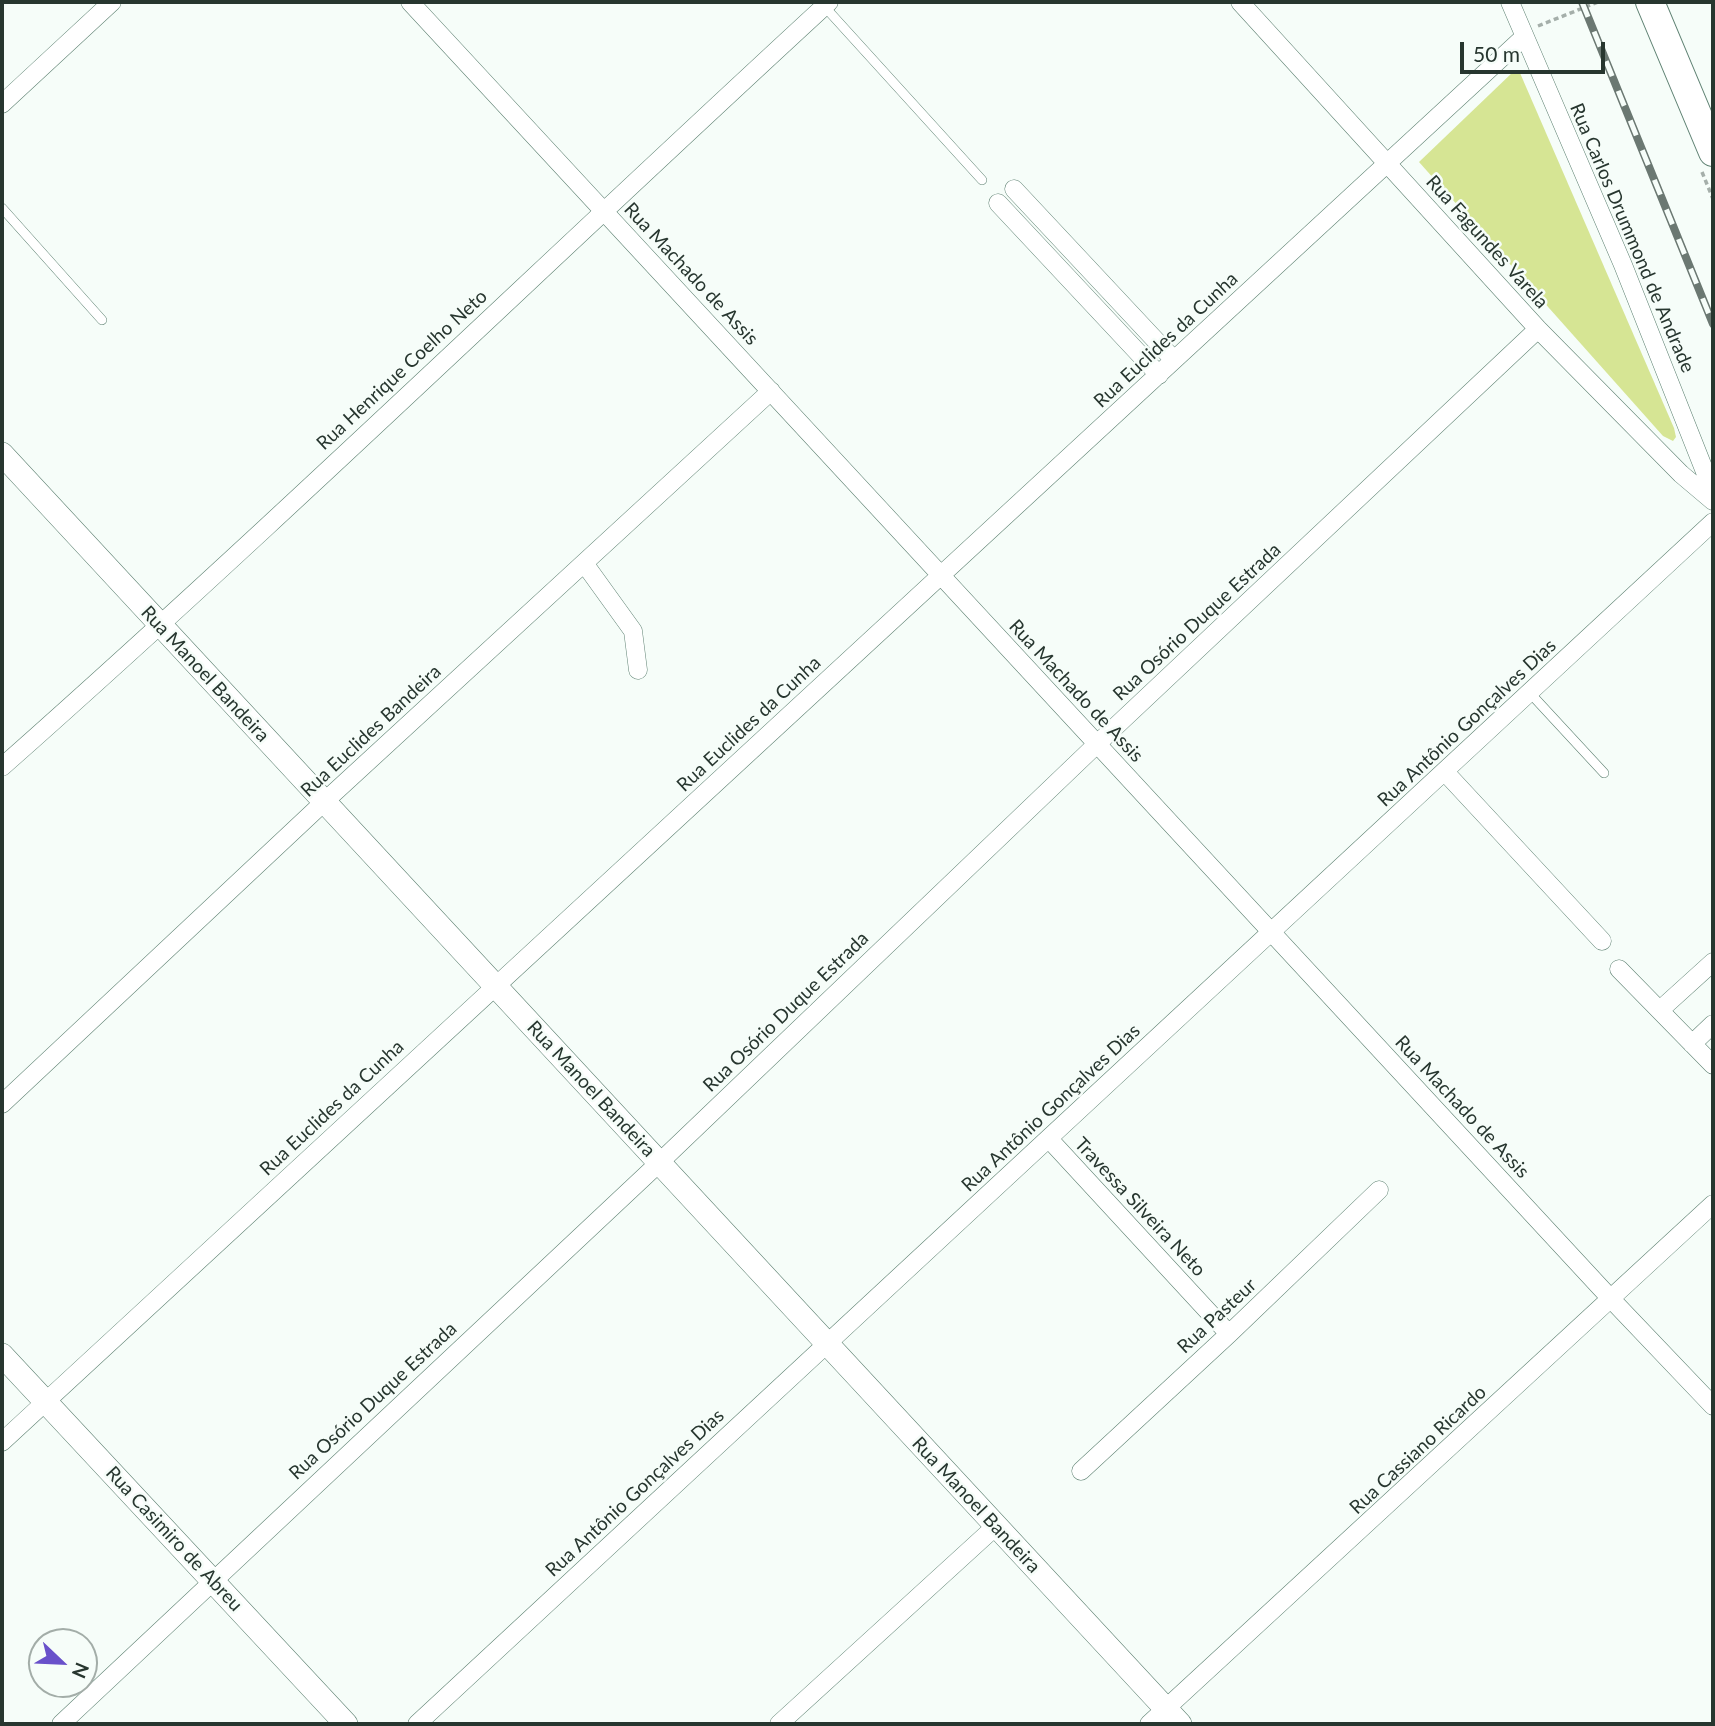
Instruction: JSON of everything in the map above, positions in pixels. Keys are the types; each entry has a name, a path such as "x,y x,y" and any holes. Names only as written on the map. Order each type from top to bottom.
{"main road":[{"path":"1650,2 1713,152"}],"street":[{"path":"2,104 112,2"},
{"name":"Rua Machado de Assis","path":"411,2 1713,1406"},
{"name":"Rua Fagundes Varela","path":"1240,2 1538,330 1681,474 1713,500"},
{"name":"Rua Carlos Drummond de Andrade","path":"1510,2 1623,265 1713,492"},
{"name":"Rua Henrique Coelho Neto","path":"2,767 161,626 603,210 827,4"},
{"name":"Rua Euclides da Cunha","path":"2,1442 1387,164 1523,35"},
{"path":"1014,189 1174,360"},
{"path":"998,203 1158,375"},
{"name":"Rua Osório Duque Estrada","path":"61,1724 660,1162 1097,744 1538,330"},
{"name":"Rua Euclides Bandeira","path":"2,1104 324,802 771,391"},
{"name":"Rua Manoel Bandeira","path":"2,454 996,1526 1165,1719"},
{"name":"Rua Antônio Gonçalves Dias","path":"417,1724 1713,522"},
{"path":"584,563 633,631 638,670"},
{"path":"1446,772 1602,941"},
{"path":"1660,1010 1713,962"},
{"path":"1619,969 1713,1066"},
{"path":"1692,1044 1713,1024"},
{"name":"Travessa Silveira Neto","path":"1049,1139 1229,1334"},
{"name":"Rua Pasteur","path":"1081,1471 1379,1190"},
{"name":"Rua Cassiano Ricardo","path":"1165,1719 1713,1205"},
{"name":"Rua Casimiro de Abreu","path":"2,1355 346,1724"},
{"path":"779,1724 996,1526"}],"lane":[{"path":"827,4 982,180"},
{"path":"2,208 102,320"},
{"path":"1530,693 1604,773"}],"path":[{"path":"1523,35 1598,2"}],"green space":[{"path":"1514,71 1520,73 1674,428 1676,437 1673,441 1663,436 1419,162"}],"railway":[{"path":"1582,2 1713,324"}]}
